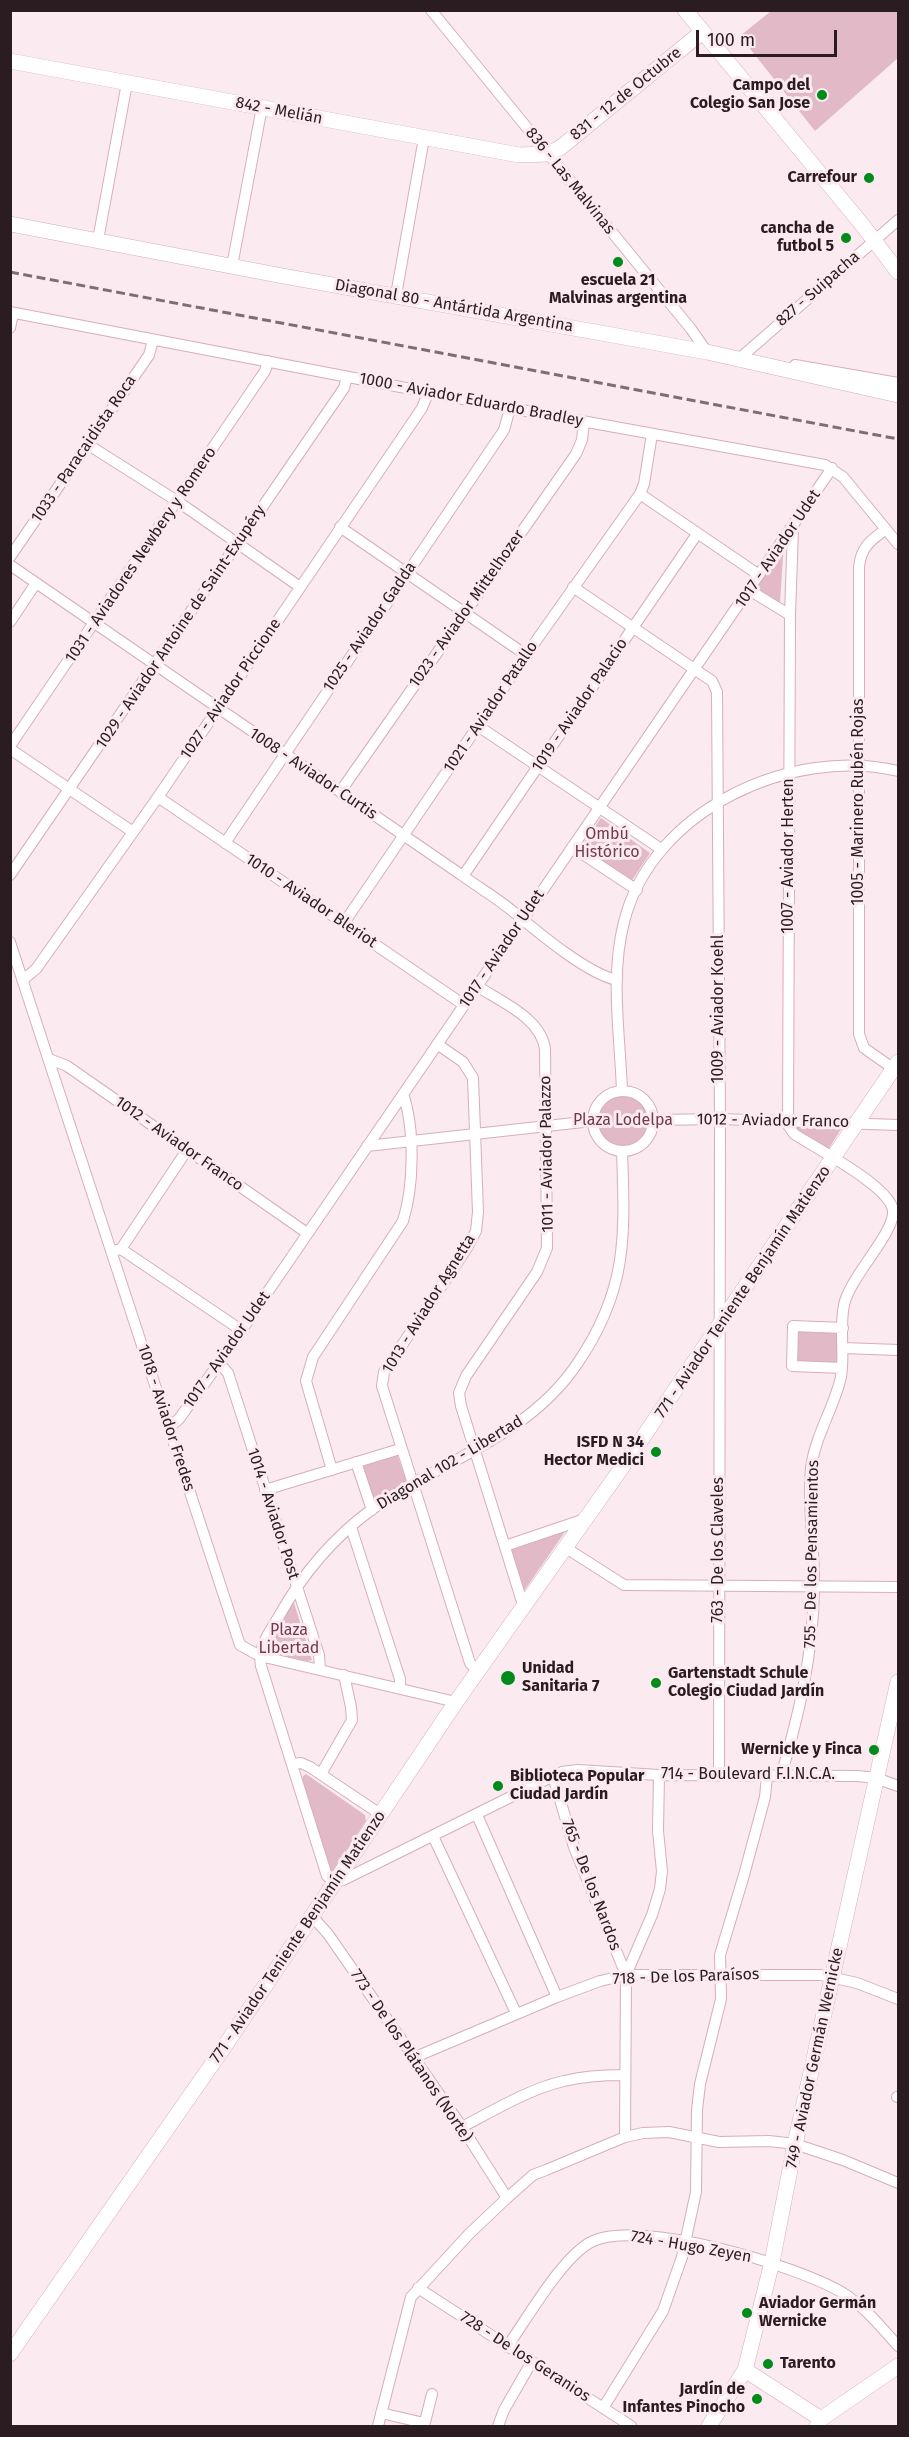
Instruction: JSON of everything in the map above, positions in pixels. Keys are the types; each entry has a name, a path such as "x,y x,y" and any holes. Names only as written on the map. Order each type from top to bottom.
{"street":[{"name":"836 - Las Malvinas","path":"431,10 692,328 707,352"},
{"path":"685,10 898,272"},
{"name":"831 - 12 de Octubre","path":"548,154 560,148 702,32"},
{"name":"842 - Melián","path":"10,62 528,156 548,154"},
{"path":"98,240 127,83"},
{"path":"232,266 262,107"},
{"path":"396,295 424,138"},
{"name":"827 - Suipacha","path":"746,361 898,220"},
{"name":"Diagonal 80 - Antártida Argentina","path":"10,224 746,361 807,367 898,383"},
{"path":"10,328 12,313"},
{"name":"1000 - Aviador Eduardo Bradley","path":"12,313 428,393 816,463 832,468"},
{"name":"1033 - Paracaidista Roca","path":"10,557 149,356 153,340"},
{"name":"1031 - Aviadores Newbery y Romero","path":"10,747 265,372 268,361"},
{"path":"746,361 898,395"},
{"name":"1029 - Aviador Antoine de Saint-Exupéry","path":"10,875 344,388 347,377"},
{"name":"1027 - Aviador Piccione","path":"24,979 36,969 158,797 422,408 428,393"},
{"name":"1025 - Aviador Gadda","path":"225,843 504,430 510,408"},
{"name":"1023 - Aviador Mittelhozer","path":"340,792 576,454 582,440 584,422"},
{"path":"652,434 644,484 640,494 759,575"},
{"path":"87,444 177,501 300,587"},
{"path":"832,468 843,477 898,544"},
{"name":"1017 - Aviador Udet","path":"169,1427 179,1419 219,1363 599,807 793,529 832,468"},
{"name":"1021 - Aviador Patallo","path":"344,923 526,655 640,494"},
{"path":"340,527 526,655"},
{"name":"1007 - Aviador Herten","path":"788,1121 790,615 793,529"},
{"name":"1005 - Marinero Rubén Rojas","path":"886,529 867,544 860,560 860,1041 864,1048 896,1066"},
{"name":"1019 - Aviador Palacio","path":"463,876 697,534"},
{"name":"1008 - Aviador Curtis","path":"10,565 463,876 602,975 617,980"},
{"path":"10,622 36,583"},
{"path":"573,587 696,669"},
{"path":"749,590 790,615"},
{"name":"1009 - Aviador Koehl","path":"696,669 712,681 717,692 720,1325"},
{"path":"478,726 661,849"},
{"path":"10,747 133,832"},
{"path":"622,1091 617,980 622,931 630,903 668,840 718,802 760,782 815,770 860,767 898,771"},
{"name":"1010 - Aviador Bleriot","path":"158,797 464,1005"},
{"path":"572,847 637,890"},
{"name":"1018 - Aviador Fredes","path":"10,942 117,1250 169,1427 237,1640 243,1648 260,1656"},
{"name":"1011 - Aviador Palazzo","path":"477,986 531,1022 541,1033 545,1049 549,1235 546,1253 537,1272 466,1376 460,1389 461,1406 474,1452 524,1608"},
{"name":"1013 - Aviador Agnetta","path":"437,1044 463,1062 471,1072 477,1134 478,1212 476,1231 382,1379 382,1393 470,1663 478,1672"},
{"name":"1012 - Aviador Franco","path":"49,1059 67,1066 307,1233"},
{"name":"771 - Aviador Teniente Benjamín Matienzo","path":"10,2354 222,2050 456,1702 566,1548 896,1066"},
{"path":"622,1091 640,1096 651,1111 653,1120 651,1130 641,1145 622,1151 605,1145 598,1139 592,1121 598,1103 604,1097 622,1091"},
{"path":"332,1470 309,1394 307,1374 313,1357 403,1221 408,1204 410,1182 410,1142 403,1094"},
{"name":"1012 - Aviador Franco","path":"653,1120 720,1119 898,1125"},
{"path":"367,1146 592,1121"},
{"path":"788,1121 794,1134 834,1159"},
{"path":"187,1150 117,1250 241,1330"},
{"name":"Diagonal 102 - Libertad","path":"260,1656 262,1645 296,1586 334,1542 372,1510 474,1452 540,1407 576,1366 594,1335 614,1291 620,1270 624,1233 622,1151"},
{"name":"755 - De los Pensamientos","path":"780,1776 802,1700 809,1663 814,1587 811,1468 817,1444 839,1384 842,1368 844,1305 857,1275 889,1229 893,1216 891,1203 880,1189 834,1159"},
{"name":"763 - De los Claveles","path":"719,1776 720,1325"},
{"path":"842,1368 792,1366 793,1326 843,1328"},
{"path":"843,1348 898,1350"},
{"name":"1014 - Aviador Post","path":"219,1363 228,1373 319,1655 320,1670"},
{"path":"266,1490 400,1449"},
{"path":"356,1462 372,1510"},
{"path":"505,1546 585,1520"},
{"path":"351,1527 400,1679 400,1688"},
{"path":"566,1548 624,1586 898,1587"},
{"path":"334,1882 325,1872 261,1666 260,1656 456,1702"},
{"path":"321,1774 352,1720 344,1676"},
{"name":"749 - Aviador Germán Wernicke","path":"709,2427 745,2370 772,2262 795,2144 898,1682"},
{"path":"292,1764 301,1762 380,1814"},
{"name":"714 - Boulevard F.I.N.C.A.","path":"334,1882 343,1880 562,1772 578,1770 659,1775 857,1776 876,1778 898,1786"},
{"path":"626,1975 652,1915 660,1889 662,1871 658,1831 659,1775"},
{"name":"765 - De los Nardos","path":"553,1776 574,1847 626,1975 625,2137"},
{"path":"603,2408 663,2311 686,2242 696,2192 697,2110 700,2084 720,2007 721,1947 744,1875 765,1797 767,1776"},
{"path":"477,1815 557,1997"},
{"path":"433,1836 516,2013"},
{"name":"773 - De los Plátanos (Norte)","path":"312,1916 328,1934 462,2127 507,2198"},
{"name":"718 - De los Paraísos","path":"413,2058 557,1997 600,1981 626,1975 804,1974 832,1977 856,1983 898,1999"},
{"path":"462,2127 562,2081 604,2075 624,2075"},
{"path":"378,2427 407,2305 418,2288 507,2198 533,2175 625,2137 643,2133 669,2132 719,2142 769,2141 795,2144 843,2160 898,2183"},
{"name":"724 - Hugo Zeyen","path":"507,2346 561,2270 581,2248 593,2241 617,2235 638,2234 686,2242 772,2262 814,2278 844,2294 869,2313 898,2346"},
{"name":"728 - De los Geranios","path":"418,2288 631,2427"},
{"path":"498,2427 504,2410 531,2362"},
{"path":"745,2370 819,2423 898,2366"},
{"path":"381,2413 424,2425 432,2394"}],"green space":[{"name":"Campo del Colegio San Jose","path":"771,11 898,11 898,58 815,131 740,36"},
{"path":"784,542 780,602 752,590"},
{"name":"Ombú Histórico","path":"601,818 650,853 631,882 580,848"},
{"name":"Plaza Lodelpa","path":"623,1095 637,1099 645,1107 649,1121 645,1135 637,1143 623,1147 609,1143 601,1135 597,1121 601,1107 609,1099"},
{"path":"794,1126 841,1129 828,1150 797,1132"},
{"path":"793,1326 843,1328 842,1368 792,1366"},
{"path":"396,1452 408,1485 373,1507 359,1464"},
{"path":"569,1526 524,1591 510,1549"},
{"name":"Plaza Libertad","path":"294,1603 312,1660 307,1661 270,1653 268,1648 290,1604"},
{"path":"306,1774 365,1815 366,1821 333,1871 329,1870 302,1782"}],"railway":[{"path":"10,272 898,439"}],"place":[{"name":"Campo del Colegio San Jose","path":"822,95"},
{"name":"Carrefour","path":"869,178"},
{"name":"cancha de futbol 5","path":"846,238"},
{"name":"escuela 21 Malvinas argentina","path":"618,262"},
{"name":"ISFD N 34 Hector Medici","path":"656,1452"},
{"name":"Unidad Sanitaria 7","path":"508,1678"},
{"name":"Gartenstadt Schule Colegio Ciudad Jardín","path":"656,1683"},
{"name":"Wernicke y Finca","path":"874,1750"},
{"name":"Biblioteca Popular Ciudad Jardín","path":"498,1786"},
{"name":"Aviador Germán Wernicke","path":"747,2313"},
{"name":"Tarento","path":"768,2364"},
{"name":"Jardín de Infantes Pinocho","path":"757,2399"}]}
